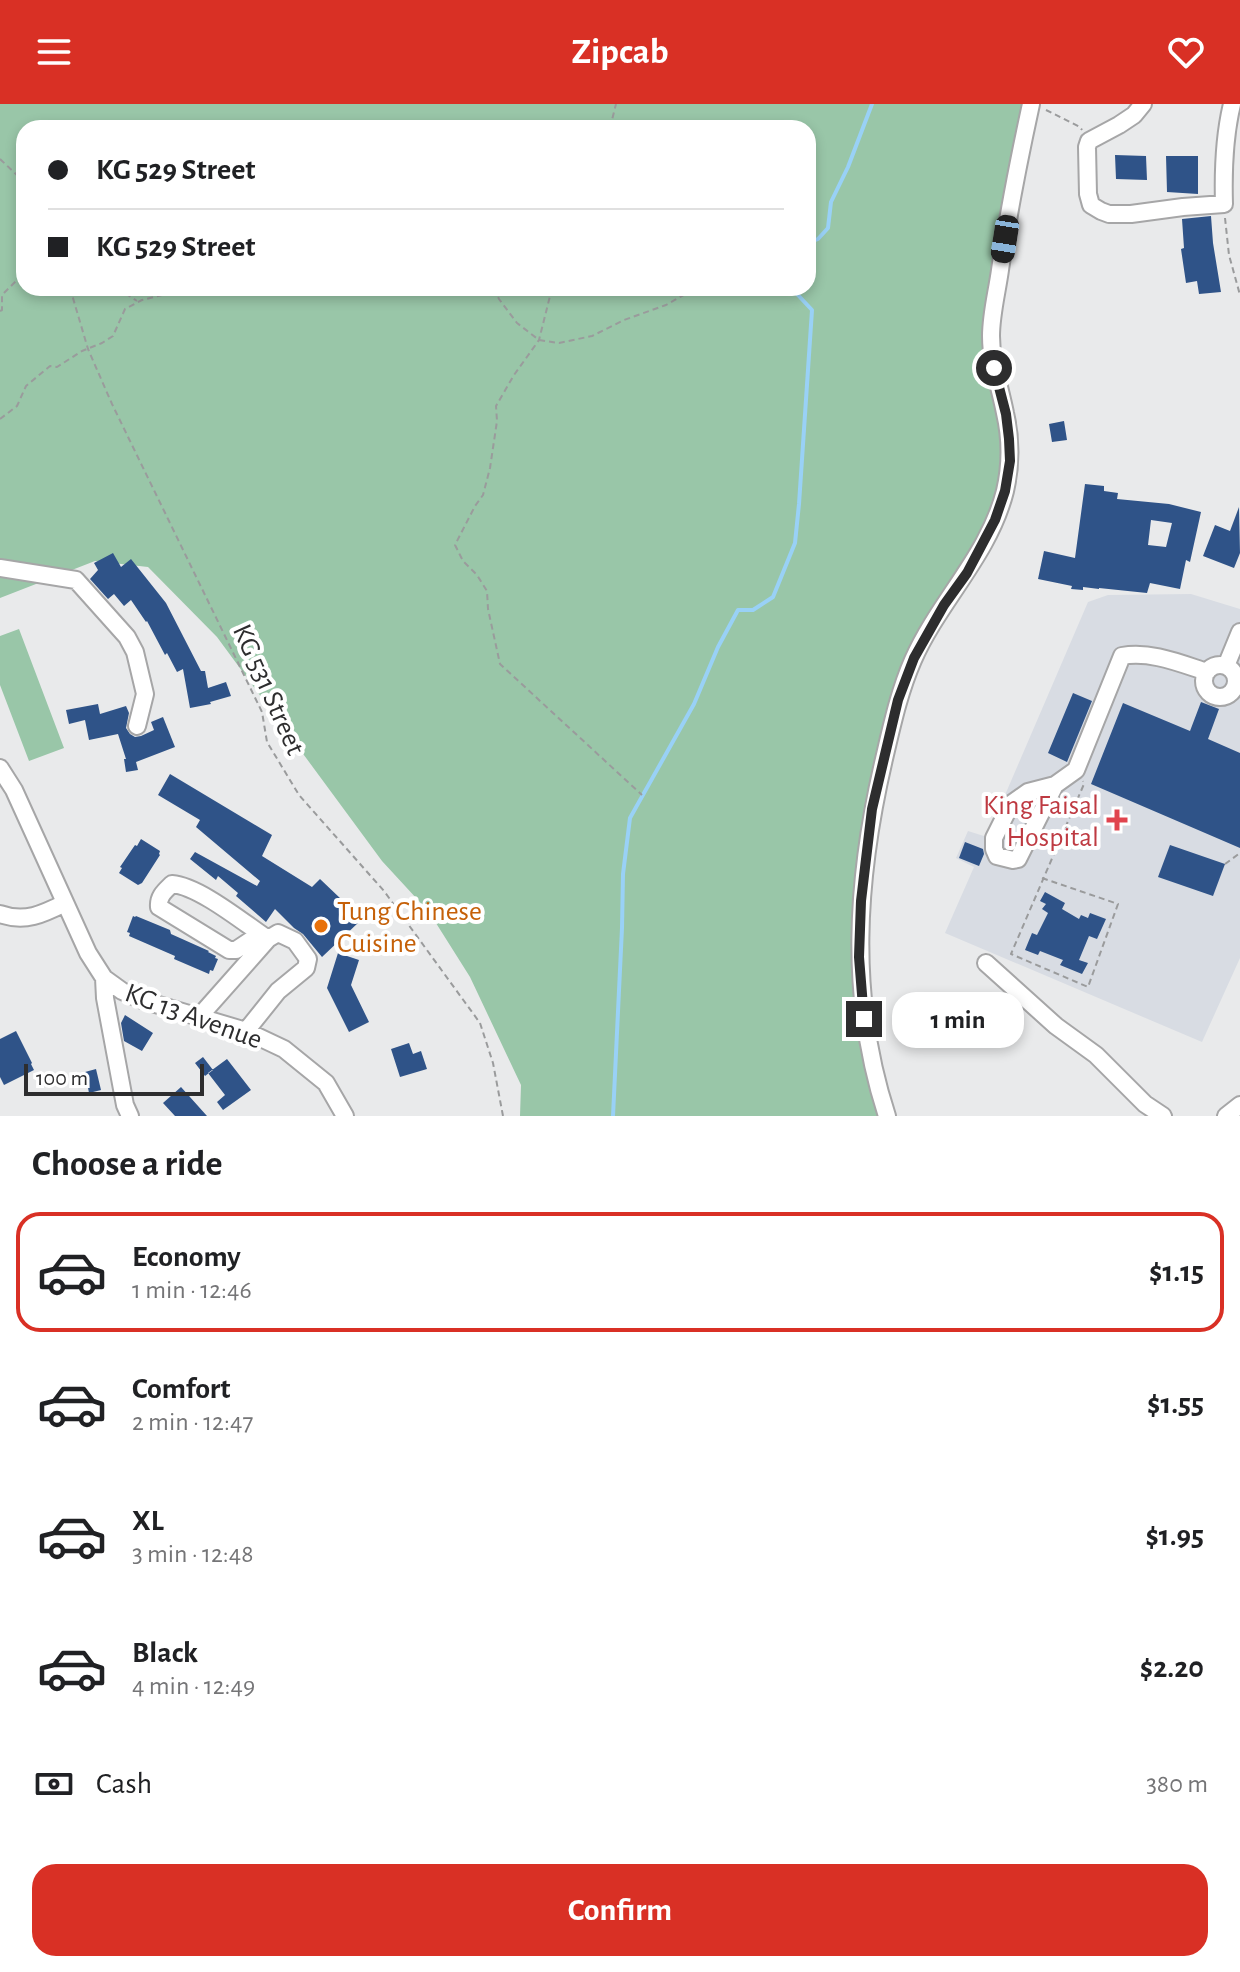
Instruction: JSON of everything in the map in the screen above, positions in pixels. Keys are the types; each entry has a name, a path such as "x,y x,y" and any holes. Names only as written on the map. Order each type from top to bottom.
{"street":[{"path":"1143,104 1134,115 1089,141 1087,147 1091,205 1109,214 1224,204 1224,161 1232,104"},
{"path":"887,1116 864,1019 859,957 861,901 872,809 898,700 914,658 944,605 967,573 995,520 1005,491 1010,461 1009,439 994,368 992,316 1009,210 1035,106"},
{"path":"0,568 76,580 127,637 135,652 145,694 137,726"},
{"path":"1226,666 1240,632"},
{"path":"1055,785 1018,859 997,856 994,838 1011,804 1028,792 1055,785 1076,770 1122,656 1138,653 1151,655 1207,672"},
{"path":"1215,665 1226,666 1234,673 1238,687 1227,695 1217,697 1208,692 1204,682 1207,672 1215,665"},
{"name":"KG 13 Avenue","path":"0,768 14,790 88,953 104,978 142,1000 246,1031 284,1049 326,1083 345,1116"},
{"path":"246,1031 278,991 306,968 308,959 295,941 278,933 229,950 159,907 158,901 172,884 184,885 264,936"},
{"path":"0,914 22,918 41,915 65,903"},
{"path":"199,1017 264,936"},
{"path":"986,963 1056,1026 1096,1055 1145,1104 1163,1116"},
{"path":"104,978 119,1075 130,1116"},
{"path":"1226,1116 1240,1105"}],"path":[{"path":"1035,106 1080,127 1089,141"},
{"path":"0,159 16,174"},
{"path":"1224,204 1229,255 1240,295"},
{"path":"0,311 2,295 16,281"},
{"name":"KG 531 Street","path":"72,296 88,349 130,443 262,712 267,742 299,795 384,891 480,1023 493,1063 503,1116"},
{"path":"129,296 138,302"},
{"path":"0,419 17,406 26,386 50,366 57,367 113,336 125,309 159,296"},
{"path":"498,296 517,323 539,340 559,343 592,336 682,296"},
{"path":"550,296 539,340 496,406 497,421 483,495 455,545 463,561 487,591 500,664 642,795"},
{"path":"1042,878 1118,904 1088,987 1011,954 1042,878 1084,784 1076,770"},
{"path":"1225,864 1240,853"}],"shaded area":[{"name":"King Faisal Hospital","path":"1191,594 1240,609 1240,958 1202,1042 945,933 974,867 956,858 968,831 987,837 1088,602 1108,595"}],"green space":[{"path":"0,104 1034,104 997,329 1006,470 984,537 918,658 889,730 855,922 881,1116 520,1116 521,1085 470,977 429,912 382,861 217,637 148,567 95,561 0,598"},
{"path":"19,629 64,748 29,761 0,685 0,636"}],"building":[{"path":"1115,155 1146,156 1147,180 1116,179"},
{"path":"1166,156 1198,156 1198,194 1167,192"},
{"path":"1211,216 1221,292 1199,294 1197,281 1186,283 1181,249 1184,248 1182,219"},
{"path":"1064,421 1067,440 1052,442 1049,424"},
{"path":"1085,484 1104,486 1104,491 1118,493 1117,499 1169,504 1201,512 1190,562 1186,560 1180,589 1150,583 1147,593 1083,587 1083,590 1038,579 1044,551 1075,558","holes":["1151,520 1172,523 1166,547 1148,545"]},
{"path":"1239,507 1240,553 1234,568 1203,556 1215,525 1230,531"},
{"path":"113,553 121,567 131,559 166,603 201,671 205,671 208,688 226,682 231,696 190,708 183,669 177,672 131,600 124,606 114,594 108,599 90,579 98,570 94,563"},
{"path":"1073,693 1092,701 1067,762 1048,753"},
{"name":"King Faisal Hospital","path":"1201,702 1219,709 1208,739 1240,753 1240,848 1091,784 1123,703 1190,731"},
{"path":"98,704 100,714 126,706 129,713 126,728 135,737 154,730 151,722 163,717 175,747 136,762 138,770 126,772 126,759 118,734 89,740 85,720 69,724 66,710"},
{"path":"170,774 272,835 262,856 312,887 320,879 359,922 322,957 303,934 275,909 266,922 218,876 216,880 190,859 195,852 257,886 260,881 196,827 200,820 158,795"},
{"path":"141,839 160,851 160,855 138,885 119,873 120,867"},
{"path":"965,842 983,849 979,866 959,858"},
{"path":"1170,845 1225,864 1213,896 1158,877"},
{"path":"1045,892 1065,903 1062,909 1079,919 1081,915 1088,918 1090,913 1106,919 1097,939 1089,936 1079,960 1088,963 1082,974 1060,965 1063,960 1040,951 1038,955 1025,950 1032,933 1037,935 1048,913 1042,909 1046,904 1040,901"},
{"path":"133,916 170,930 171,934 209,951 218,959 213,971 210,970 209,974 129,936 127,932"},
{"path":"338,953 359,960 351,985 369,1022 349,1032 327,988"},
{"path":"125,1015 153,1033 142,1051 124,1041 121,1023"},
{"path":"16,1031 34,1070 4,1085 0,1077 0,1039"},
{"path":"409,1043 413,1054 421,1051 427,1069 400,1077 391,1049"},
{"path":"203,1057 213,1070 205,1076 195,1063"},
{"path":"227,1059 251,1090 223,1110 217,1102 225,1095 208,1073"},
{"path":"96,1069 101,1090 89,1093 85,1072"},
{"path":"181,1087 207,1116 175,1116 163,1103"}],"waterway":[{"path":"816,240 828,228 831,202 872,104"},
{"path":"613,1116 623,874 630,818 694,704 718,647 738,610 753,610 773,597 795,543 812,310 799,296"}],"place":[{"name":"King Faisal Hospital","path":"1117,820"},
{"name":"Tung Chinese Cuisine","path":"321,926"}],"route":[{"path":"864,1019 859,957 861,901 872,809 898,700 914,658 954,588 967,573 995,520 1005,491 1010,461 1009,439 994,368"}]}
